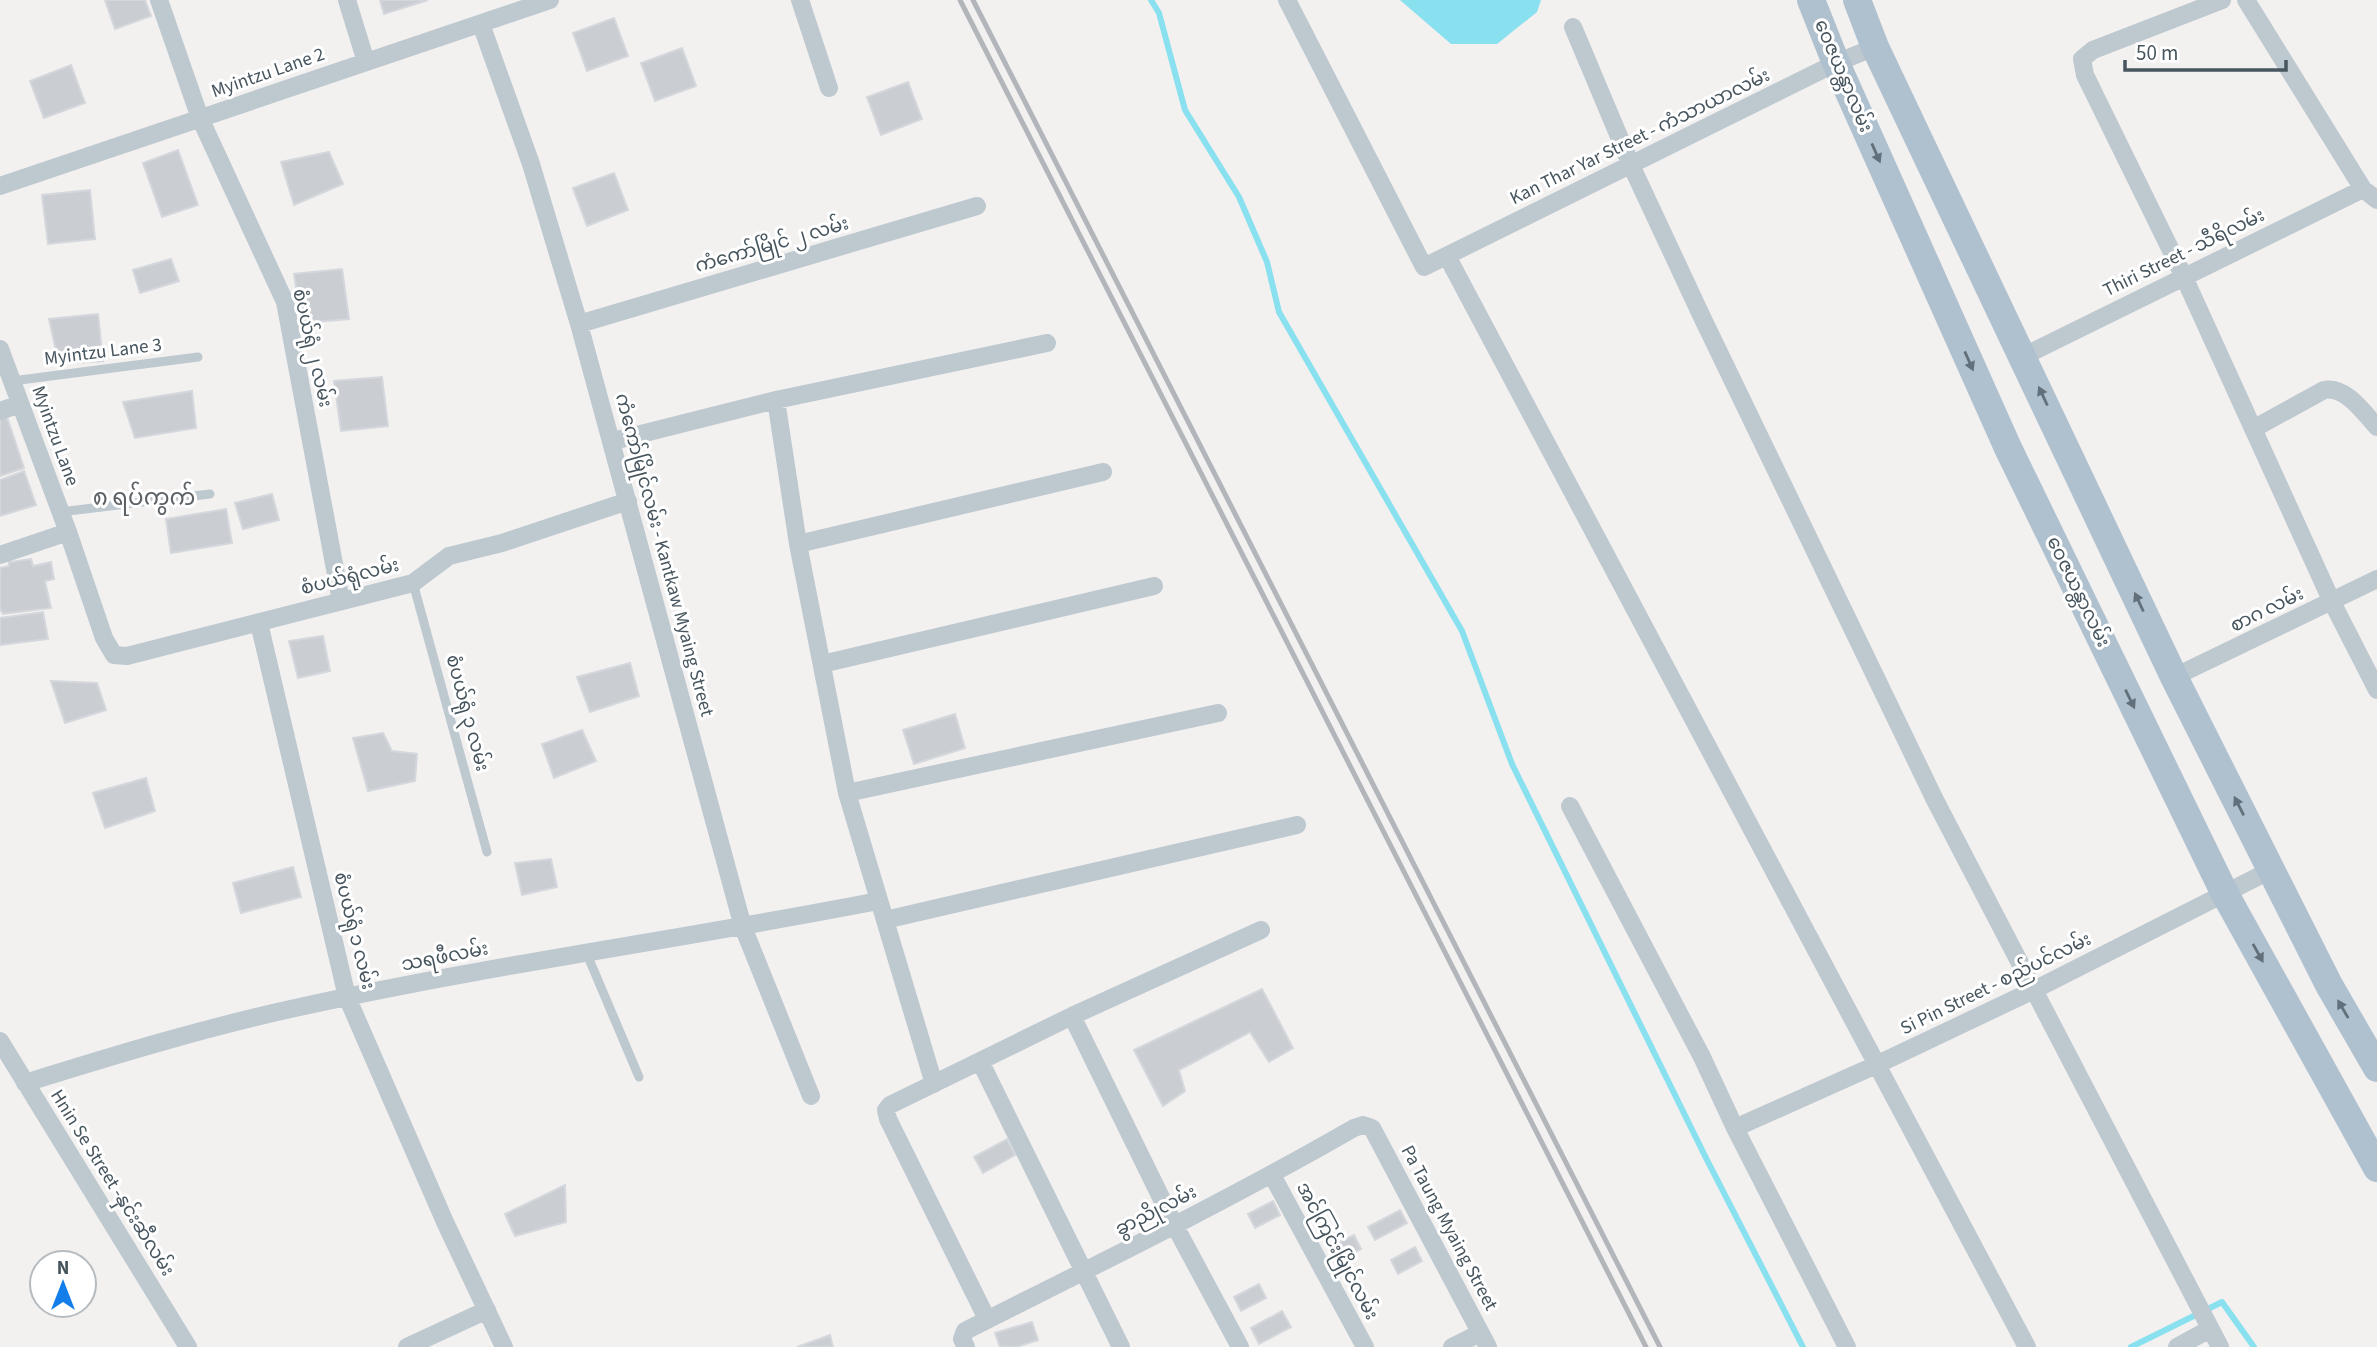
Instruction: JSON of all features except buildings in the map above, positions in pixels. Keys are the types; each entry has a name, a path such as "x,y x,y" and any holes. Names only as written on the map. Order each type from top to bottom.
{"main road":[{"name":"ဝေဇယန္တာလမ်း","path":"1811,0 1836,63 2008,448 2225,894 2377,1168"},
{"path":"1857,0 1875,47 2024,356 2174,677 2329,985 2377,1068"}],"street":[{"name":"စံပယ်ရုံ ၂ လမ်း","path":"159,0 200,118 285,302 341,601"},
{"path":"347,0 366,62"},
{"path":"800,0 829,88"},
{"name":"Kan Thar Yar Street - ကံသာယာလမ်း","path":"1287,0 1424,267 1836,63 1875,47"},
{"path":"2222,0 2092,50 2082,59 2085,75 2184,277 2332,602 2377,690"},
{"path":"2246,0 2370,194"},
{"name":"Myintzu Lane 2","path":"0,186 541,1"},
{"name":"ကံကော်မြိုင်လမ်း - Kantkaw Myaing Street","path":"481,23 531,164 613,441 743,927 811,1096"},
{"path":"1573,27 1632,165 1702,317 1935,800 2220,1347"},
{"name":"Thiri Street - သီရိလမ်း","path":"2024,356 2184,277 2370,194"},
{"name":"ကံကော်မြိုင် ၂ လမ်း","path":"579,324 977,206"},
{"path":"1447,256 2027,1347"},
{"path":"613,441 776,400 1047,343"},
{"name":"Myintzu Lane","path":"0,349 68,531 104,638 114,655"},
{"path":"2253,429 2325,390 2334,388 2343,392 2377,427"},
{"path":"776,400 798,544 847,793 934,1084"},
{"path":"0,411 20,404"},
{"path":"798,544 1102,472"},
{"name":"စံပယ်ရုံလမ်း","path":"114,655 127,656 413,583 449,556 502,542 628,501"},
{"path":"0,555 68,531"},
{"name":"စာဂ လမ်း","path":"2174,677 2377,579"},
{"path":"822,664 1154,586"},
{"name":"စံပယ်ရုံ ၁ လမ်း","path":"259,623 347,997 445,1222 504,1347"},
{"path":"847,793 1218,713"},
{"path":"1570,806 1702,1057 1735,1128 1847,1347"},
{"path":"885,920 1297,825"},
{"name":"Si Pin Street - စည်ပင်လမ်း","path":"1735,1128 2034,990 2271,870"},
{"name":"သရဖီလမ်း","path":"25,1083 168,1039 347,997 878,901"},
{"path":"987,1320 886,1110 890,1105 1072,1016 1261,930"},
{"path":"1072,1016 1175,1226 1240,1347"},
{"name":"Hnin Se Street -နှင်းဆီလမ်း","path":"0,1041 188,1347"},
{"path":"980,1061 1121,1347"},
{"name":"ခွာညိုလမ်း","path":"964,1343 965,1331 1175,1226 1354,1128 1363,1125 1372,1128"},
{"name":"Pa Taung Myaing Street","path":"1372,1128 1484,1340"},
{"name":"အင်ကြင်းမြိုင်လမ်း","path":"1272,1175 1365,1347"},
{"path":"407,1347 486,1310"},
{"path":"2177,1347 2210,1329"},
{"path":"1452,1347 1484,1340"}],"lane":[{"name":"Myintzu Lane 3","path":"12,381 198,357"},
{"path":"60,512 210,494"},
{"name":"စံပယ်ရုံ ၃ လမ်း","path":"413,583 487,852"},
{"path":"586,952 639,1077"}],"water":[{"path":"1400,0 1541,0 1537,12 1497,44 1451,44"}],"waterway":[{"path":"1151,0 1159,13 1185,110 1239,197 1267,262 1279,312 1462,631 1512,764 1706,1158 1803,1347"},
{"path":"2131,1347 2222,1302 2254,1347"}],"railway":[{"path":"960,0 1646,1347"},
{"path":"973,0 1660,1347"}],"district":[{"name":"၈ ရပ်ကွက်","path":"144,497"}]}
